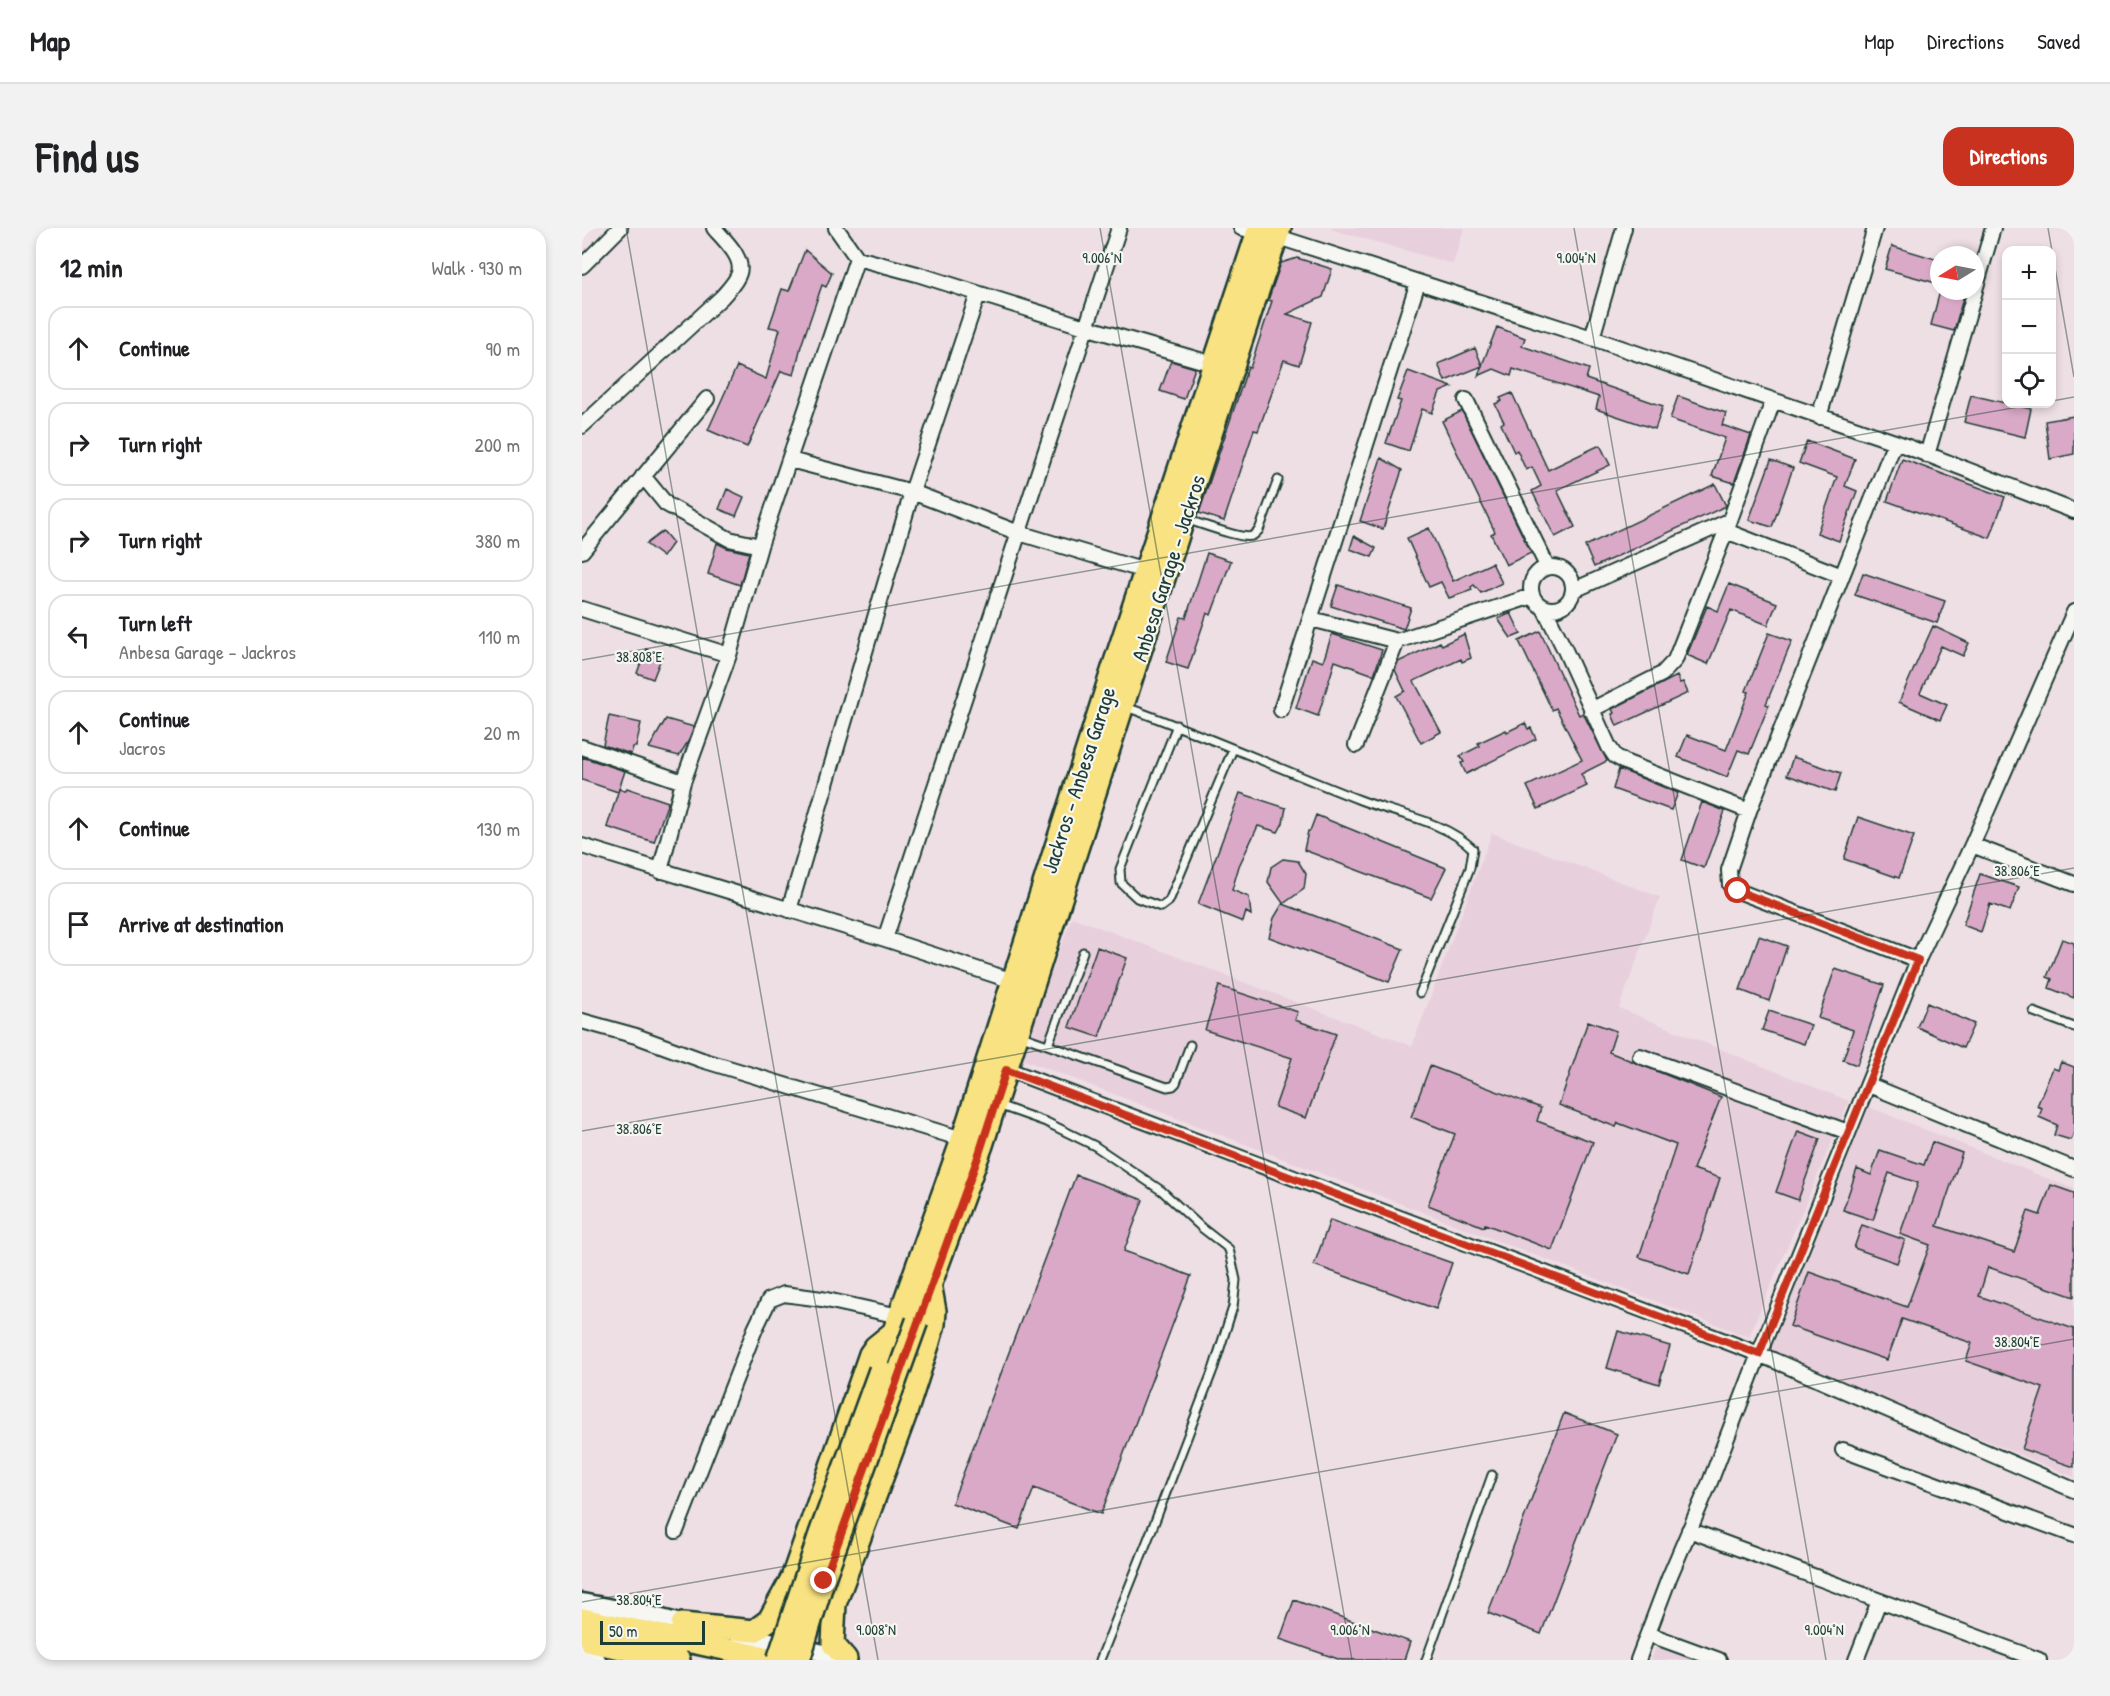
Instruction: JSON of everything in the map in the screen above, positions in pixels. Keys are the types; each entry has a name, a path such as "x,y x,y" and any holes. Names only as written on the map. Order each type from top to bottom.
{"main road":[{"name":"Jackros - Anbesa Garage","path":"903,1323 1013,981 1087,787 1145,571 1214,364 1263,231"},
{"name":"Anbesa Garage - Jackros","path":"903,1323 930,1284 982,1145 1018,1035 1087,787 1124,706 1253,305 1263,231"},
{"path":"847,1660 833,1644 835,1605 905,1416 929,1342 935,1311 930,1284"},
{"path":"582,1619 778,1660 812,1557 880,1370 903,1323"},
{"path":"682,1624 754,1631 769,1620 792,1578 870,1354 903,1323"},
{"path":"799,1660 903,1323"},
{"path":"582,1640 680,1660"}],"street":[{"path":"582,266 620,228"},
{"path":"582,426 722,297 739,275 740,266 736,254 714,228"},
{"path":"836,228 857,258 1214,364"},
{"path":"885,939 1119,228"},
{"path":"1592,338 1624,228"},
{"path":"1819,417 1875,228"},
{"path":"1984,260 1993,228"},
{"path":"1263,231 1592,338 1773,400 1894,442 2074,511"},
{"path":"660,871 682,782 729,655 760,546 857,258"},
{"path":"1281,710 1418,282"},
{"path":"789,910 912,492 978,294"},
{"path":"1927,455 1972,300"},
{"path":"582,551 707,399"},
{"path":"1466,400 1547,567"},
{"path":"1592,710 1662,674 1675,660 1728,526 1773,400"},
{"path":"1894,442 1749,811 1729,870 1730,885 1738,891 1918,960"},
{"path":"790,460 912,492 1019,532 1145,571"},
{"path":"643,476 666,504 729,539 760,546"},
{"path":"1544,608 1552,609 1566,604 1574,590 1728,526 1842,576"},
{"path":"1574,590 1569,574 1555,566 1538,571 1531,587 1532,596 1544,608 1615,756 1627,764 1749,811"},
{"path":"1311,619 1396,641 1532,596"},
{"path":"582,609 729,655"},
{"path":"1638,1660 1918,960 1972,846 2074,612"},
{"path":"1356,745 1396,641"},
{"path":"582,747 682,782"},
{"path":"582,846 885,939 1013,981"},
{"path":"1972,846 2074,884"},
{"path":"582,1021 982,1145"},
{"path":"1640,1056 1848,1132"},
{"path":"1006,1070 1759,1354 2074,1490"},
{"path":"1869,1085 2074,1169"},
{"path":"676,1531 755,1329 769,1300 784,1294 822,1299 903,1323"},
{"path":"1843,1450 2074,1535"},
{"path":"1689,1530 2038,1660"},
{"path":"1856,1660 1879,1601"},
{"path":"582,1602 797,1646 847,1660"},
{"path":"1648,1635 1719,1660"},
{"path":"582,1656 597,1660"}],"lane":[{"path":"1184,518 1249,537 1254,536 1259,530 1278,480"},
{"path":"1124,706 1177,725 1362,801 1445,830 1463,839 1473,849 1470,868 1420,993"},
{"path":"1177,725 1120,869 1121,883 1137,898 1161,907 1169,901 1233,749"},
{"path":"1048,1045 1083,952"},
{"path":"2034,1012 2074,1027"},
{"path":"1018,1035 1167,1087 1176,1083 1190,1045"},
{"path":"995,1104 1046,1122 1095,1146 1162,1191 1229,1249 1236,1280 1233,1307 1214,1367 1100,1660"},
{"path":"1426,1660 1492,1475"}],"shaded area":[{"path":"1327,228 1464,228 1453,264"},
{"path":"1492,833 1660,897 1619,1008 1849,1101 1749,1337 1019,1058 1072,917 1412,1046"},
{"path":"1869,1107 2074,1189 2074,1477 1770,1351"},
{"path":"1657,1644 1699,1660 1651,1660"}],"building":[{"path":"1892,246 1930,257 1930,281 1885,269"},
{"path":"805,250 832,273 826,287 822,285 801,346 794,375 781,371 747,447 708,430 737,366 766,379 780,329 769,327 782,289 789,291"},
{"path":"1297,258 1332,269 1323,297 1287,314 1312,322 1299,365 1284,360 1258,431 1254,430 1224,521 1199,513 1272,301 1268,300 1281,263"},
{"path":"1938,300 1963,300 1954,331 1931,325"},
{"path":"1497,327 1525,338 1522,346 1589,369 1586,379 1663,406 1655,429 1596,409 1599,397 1513,369 1511,376 1494,369 1478,376 1482,366 1445,381 1438,364 1475,348 1482,365"},
{"path":"1171,361 1195,368 1184,399 1160,391"},
{"path":"1408,371 1452,387 1440,392 1432,413 1422,409 1409,451 1386,443 1401,401 1397,400"},
{"path":"1512,393 1548,470 1600,445 1610,465 1557,490 1575,527 1555,537 1532,491 1541,486 1532,467 1526,470 1517,450 1514,452 1495,404 1502,401 1500,398"},
{"path":"1971,395 2002,402 2002,408 2031,409 2025,437 1964,422"},
{"path":"1678,396 1726,413 1722,425 1751,435 1734,483 1712,476 1725,438 1670,419"},
{"path":"1462,411 1531,553 1506,565 1491,534 1495,532 1442,421"},
{"path":"2074,416 2074,454 2050,459 2045,421"},
{"path":"1807,441 1855,459 1845,486 1857,491 1839,541 1817,533 1837,477 1799,463"},
{"path":"1381,458 1402,470 1383,529 1360,521"},
{"path":"1902,459 2005,497 1990,538 1887,501"},
{"path":"1771,460 1793,468 1772,527 1749,520"},
{"path":"1715,484 1726,506 1594,567 1585,546"},
{"path":"727,489 744,497 736,516 719,509"},
{"path":"1429,528 1453,581 1492,563 1502,583 1481,593 1474,585 1471,587 1472,590 1449,598 1441,582 1429,587 1407,538"},
{"path":"663,531 673,543 663,557 646,544"},
{"path":"1354,536 1376,548 1372,557 1350,549"},
{"path":"717,543 749,553 740,585 708,574"},
{"path":"1207,553 1231,561 1211,615 1207,613 1188,669 1166,662 1181,617 1186,618"},
{"path":"1863,573 1945,601 1937,623 1855,595"},
{"path":"1729,584 1777,603 1768,625 1731,610 1708,664 1687,655 1707,606 1718,611"},
{"path":"1338,585 1411,608 1404,629 1331,606"},
{"path":"1511,613 1521,634 1511,638 1498,619"},
{"path":"1933,626 1969,643 1963,656 1941,646 1920,693 1947,705 1940,720 1899,702"},
{"path":"1540,631 1579,715 1583,713 1607,761 1581,774 1587,786 1538,809 1527,786 1582,760 1556,708 1552,710 1519,641"},
{"path":"1769,633 1792,641 1766,704 1769,705 1749,754 1738,750 1727,777 1678,757 1687,735 1726,750"},
{"path":"1332,634 1382,650 1374,675 1335,661 1318,716 1296,708 1312,658 1323,662"},
{"path":"1464,634 1471,658 1462,662 1461,659 1414,681 1441,732 1421,743 1396,696 1405,691 1395,670 1398,662 1440,642 1442,645"},
{"path":"646,649 662,656 653,679 637,673"},
{"path":"1677,676 1688,693 1617,726 1612,709"},
{"path":"609,716 641,723 636,747 633,747 631,754 603,745"},
{"path":"666,719 694,727 679,756 649,748"},
{"path":"1525,723 1528,729 1531,728 1536,739 1466,774 1461,763 1464,762 1460,756 1480,746 1478,743"},
{"path":"582,757 625,771 618,792 582,780"},
{"path":"1793,757 1841,773 1835,792 1787,775"},
{"path":"1619,769 1678,793 1671,810 1613,789"},
{"path":"627,788 668,802 654,842 607,827 619,789 625,791"},
{"path":"1240,793 1286,808 1283,823 1278,832 1258,826 1239,866 1232,890 1249,897 1251,915 1246,912 1243,922 1198,904"},
{"path":"1702,802 1725,811 1704,868 1682,860"},
{"path":"1316,815 1446,868 1431,898 1304,850 1308,831"},
{"path":"1858,817 1914,836 1899,878 1844,859"},
{"path":"1283,859 1298,861 1306,874 1304,889 1283,904 1403,949 1389,982 1269,937 1274,918 1283,903 1268,882 1271,867"},
{"path":"1980,874 2019,887 2010,911 1990,904 1981,932 1963,925"},
{"path":"1759,936 1787,946 1769,1001 1740,990"},
{"path":"2062,939 2074,943 2074,998 2049,988 2052,979 2047,977"},
{"path":"1097,947 1127,958 1099,1037 1069,1027"},
{"path":"1835,969 1884,985 1857,1065 1843,1060 1853,1030 1818,1018"},
{"path":"1219,986 1298,1012 1295,1020 1336,1034 1306,1118 1275,1107 1292,1058 1205,1030"},
{"path":"1927,1003 1974,1024 1963,1048 1917,1027"},
{"path":"1769,1011 1811,1025 1804,1044 1762,1030"},
{"path":"1588,1021 1616,1031 1609,1052 1721,1097 1693,1169 1720,1178 1689,1274 1639,1257 1676,1145 1618,1123 1616,1127 1559,1105"},
{"path":"2061,1062 2074,1067 2074,1132 2071,1140 2054,1135 2057,1125 2039,1117 2042,1108 2037,1106 2053,1068 2058,1070"},
{"path":"1430,1066 1541,1108 1537,1121 1593,1142 1552,1250 1428,1205 1455,1134 1411,1117"},
{"path":"1798,1131 1820,1139 1798,1200 1776,1192"},
{"path":"1932,1142 1962,1153 1937,1226 2014,1252 2028,1211 2040,1215 2051,1185 2074,1193 2074,1297 1988,1267 1979,1296 2074,1329 2074,1467 2022,1449 2043,1388 1966,1361 1972,1343 1902,1319 1887,1360 1790,1326 1809,1272 1907,1307 1930,1245 1900,1234 1918,1183 1889,1173 1873,1220 1843,1210 1857,1169 1871,1175 1880,1150 1924,1165"},
{"path":"1076,1175 1143,1200 1124,1251 1191,1276 1101,1514 1034,1488 1019,1529 952,1503"},
{"path":"1330,1220 1452,1263 1436,1309 1314,1265"},
{"path":"1862,1225 1905,1240 1897,1263 1854,1248"},
{"path":"1618,1331 1670,1346 1659,1384 1607,1368"},
{"path":"1564,1413 1617,1434 1541,1634 1488,1613"},
{"path":"1294,1600 1410,1642 1404,1660 1341,1660 1280,1639"}],"route":[{"path":"824,1581 977,1160 1006,1070 1759,1354 1918,960 1738,891"}]}
